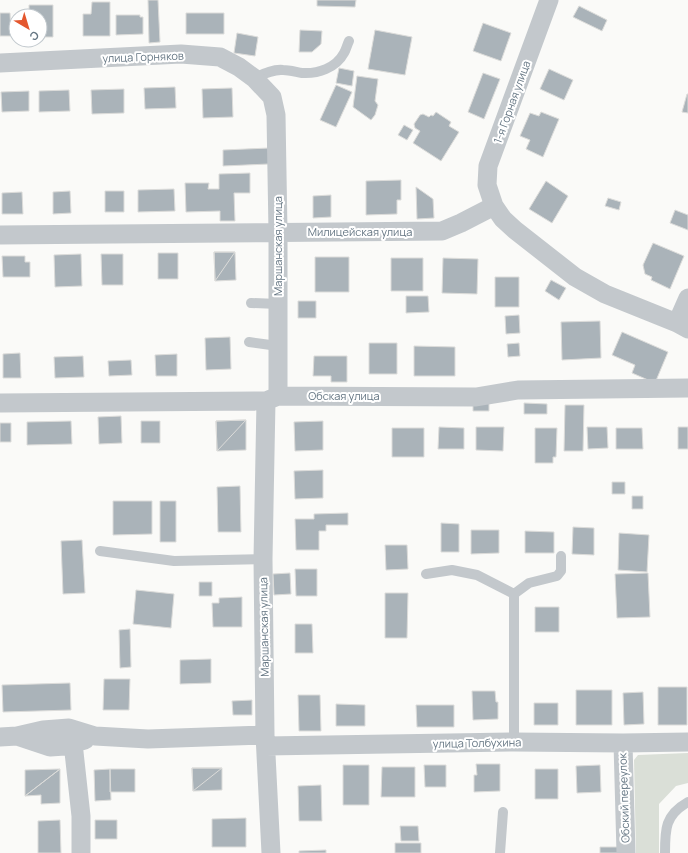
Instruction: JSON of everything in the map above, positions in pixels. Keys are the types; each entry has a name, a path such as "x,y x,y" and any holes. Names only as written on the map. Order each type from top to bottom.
{"street":[{"name":"1-я Горная улица","path":"494,206 487,185 488,166 550,0"},
{"name":"улица Горняков","path":"0,63 181,54 220,57 239,67 254,78 272,97"},
{"name":"Маршанская улица","path":"271,853 266,740 263,559 272,399 278,346 276,115 272,97"},
{"name":"Милицейская улица","path":"0,235 442,231 494,206"},
{"path":"494,206 515,230 575,277 605,294 682,326 688,298"},
{"name":"Обская улица","path":"0,403 476,396 518,390 688,388"},
{"name":"улица Толбухина","path":"9,737 43,730 69,728 95,736 148,740 623,743 688,742"},
{"path":"9,737 50,747 65,746 95,736"},
{"path":"73,743 81,816 81,853"},
{"name":"Обский переулок","path":"623,743 626,853"}],"lane":[{"path":"254,78 268,72 282,70 302,73 317,72 328,68 336,63 344,53 349,41"},
{"path":"251,303 278,304"},
{"path":"248,342 278,346"},
{"path":"100,551 174,561 263,559"},
{"path":"514,594 529,583 557,576 562,572 561,556"},
{"path":"426,574 452,570 477,575 514,594"},
{"path":"514,594 514,742"},
{"path":"665,853 665,834 668,823 674,812 688,802"},
{"path":"500,853 503,812"}],"shaded area":[{"path":"688,753 688,783 676,786 659,804 659,853 636,853 634,760 638,755"}],"building":[{"path":"148,0 158,0 160,42 149,43"},
{"path":"317,0 356,0 355,7 317,6"},
{"path":"92,2 110,2 110,36 83,36 83,14 91,14"},
{"path":"29,5 53,5 53,37 48,37 48,8 29,8"},
{"path":"579,6 607,20 602,31 573,17"},
{"path":"0,13 8,13 8,36 0,36"},
{"path":"186,13 224,13 224,34 186,34"},
{"path":"116,15 140,15 140,17 143,17 143,34 116,35"},
{"path":"483,23 511,33 501,61 473,51"},
{"path":"300,30 322,31 321,44 312,52 299,52"},
{"path":"375,30 412,37 405,75 368,69"},
{"path":"237,33 258,37 255,56 234,53"},
{"path":"339,68 354,71 352,86 336,83"},
{"path":"549,69 573,80 564,100 540,89"},
{"path":"483,73 500,79 484,119 468,112"},
{"path":"357,76 378,79 375,101 378,105 375,115 371,120 353,107"},
{"path":"336,85 352,92 336,127 320,120"},
{"path":"175,87 176,108 145,109 144,88"},
{"path":"232,88 233,117 203,118 202,89"},
{"path":"124,89 124,113 92,114 91,90"},
{"path":"69,90 70,111 39,112 39,91"},
{"path":"29,91 29,111 2,112 1,92"},
{"path":"688,94 688,113 682,112"},
{"path":"436,112 451,122 449,126 459,132 441,161 413,143 420,131 415,128 414,124 420,115 423,114 429,117 431,115 433,116"},
{"path":"541,112 559,119 543,157 526,149 530,140 520,136 530,113 539,116"},
{"path":"404,125 413,130 407,140 398,135"},
{"path":"269,148 269,164 223,166 223,150"},
{"path":"250,173 250,193 234,193 235,221 220,221 220,211 186,212 185,183 209,183 208,189 219,189 219,174"},
{"path":"401,180 401,200 397,200 397,214 366,215 366,181"},
{"path":"546,181 568,196 552,223 529,209"},
{"path":"416,187 433,199 434,218 417,219"},
{"path":"174,189 175,211 138,212 138,190"},
{"path":"70,191 71,213 53,214 53,192"},
{"path":"105,191 124,191 124,212 105,212"},
{"path":"22,192 23,214 2,214 2,193"},
{"path":"331,195 331,217 313,218 313,196"},
{"path":"608,198 621,202 619,210 605,206"},
{"path":"675,210 688,215 688,230 670,223"},
{"path":"653,243 684,256 670,289 651,280 652,277 645,274 643,265"},
{"path":"214,252 235,252 236,280 215,281"},
{"path":"214,252 235,252 215,281"},
{"path":"158,253 178,253 178,279 158,279"},
{"path":"81,254 82,286 55,287 54,255"},
{"path":"101,254 123,254 123,285 102,285"},
{"path":"2,256 25,256 25,262 30,262 30,277 3,277"},
{"path":"315,257 349,257 349,292 315,292"},
{"path":"391,258 423,258 423,291 391,291"},
{"path":"443,258 478,259 477,294 442,293"},
{"path":"495,277 519,277 519,307 495,307"},
{"path":"551,280 566,288 559,300 545,291"},
{"path":"406,296 428,296 429,312 406,313"},
{"path":"298,301 316,301 316,318 298,318"},
{"path":"519,315 520,333 506,334 505,316"},
{"path":"600,321 601,358 562,360 561,322"},
{"path":"622,332 668,352 655,383 632,373 635,365 612,355"},
{"path":"230,337 231,369 206,370 205,338"},
{"path":"369,343 397,343 397,374 369,374"},
{"path":"519,343 520,356 508,357 507,344"},
{"path":"414,346 455,347 455,376 414,376"},
{"path":"20,353 21,378 3,378 3,354"},
{"path":"177,354 177,376 156,376 155,355"},
{"path":"83,356 84,377 55,378 54,357"},
{"path":"314,356 347,356 347,382 331,382 331,376 313,376"},
{"path":"131,360 132,375 109,376 108,361"},
{"path":"473,403 489,403 489,411 473,411"},
{"path":"524,403 547,404 547,414 524,414"},
{"path":"565,405 584,405 583,451 564,451"},
{"path":"121,416 122,443 99,444 98,417"},
{"path":"246,420 246,450 217,451 216,421"},
{"path":"246,420 217,451 216,421"},
{"path":"71,421 72,444 27,445 27,422"},
{"path":"141,421 160,421 160,443 141,443"},
{"path":"323,421 323,450 295,451 294,422"},
{"path":"0,423 11,423 11,442 0,442"},
{"path":"439,427 464,428 464,449 438,449"},
{"path":"476,427 504,427 503,451 476,450"},
{"path":"587,427 607,427 608,448 588,449"},
{"path":"678,427 688,427 688,449 678,449"},
{"path":"392,428 424,428 424,457 392,457"},
{"path":"535,428 557,428 556,457 553,457 553,463 535,463"},
{"path":"616,428 642,428 643,449 616,449"},
{"path":"323,470 323,498 295,499 294,471"},
{"path":"612,482 625,482 625,494 612,494"},
{"path":"240,486 241,532 218,532 217,487"},
{"path":"632,496 643,496 643,509 632,509"},
{"path":"113,501 152,501 152,534 113,535"},
{"path":"160,501 176,501 176,542 160,542"},
{"path":"348,513 348,525 326,525 326,531 319,531 319,550 296,550 295,519 314,519 314,514"},
{"path":"441,523 459,524 459,552 441,552"},
{"path":"573,527 594,528 594,555 572,554"},
{"path":"471,530 499,530 499,553 471,554"},
{"path":"525,531 554,532 554,553 525,553"},
{"path":"619,533 649,535 647,572 618,570"},
{"path":"82,540 85,593 63,594 61,541"},
{"path":"385,545 407,545 408,569 386,570"},
{"path":"295,569 317,569 317,596 296,596"},
{"path":"290,573 291,594 274,595 273,574"},
{"path":"648,573 650,617 617,618 615,574"},
{"path":"199,582 212,582 212,596 199,596"},
{"path":"136,590 174,594 171,628 133,624"},
{"path":"385,593 408,593 407,638 385,638"},
{"path":"242,597 242,627 213,627 212,603 219,603 219,598"},
{"path":"535,607 559,607 559,632 535,632"},
{"path":"295,624 312,624 313,653 295,653"},
{"path":"130,629 131,667 120,668 119,630"},
{"path":"211,659 211,683 180,684 180,660"},
{"path":"104,679 130,679 129,710 103,710"},
{"path":"70,683 71,710 3,712 2,685"},
{"path":"658,687 687,687 687,725 658,725"},
{"path":"576,690 612,690 612,725 576,725"},
{"path":"472,691 495,691 496,702 498,702 498,719 473,720"},
{"path":"643,692 644,724 624,725 623,693"},
{"path":"298,695 320,695 321,731 299,731"},
{"path":"252,700 252,715 233,715 232,701"},
{"path":"534,703 558,703 558,725 534,725"},
{"path":"336,704 365,705 365,726 336,726"},
{"path":"416,705 454,705 454,727 417,727"},
{"path":"476,764 500,764 500,791 474,792 474,775 477,775"},
{"path":"343,765 369,765 369,805 343,805"},
{"path":"424,765 446,765 446,787 425,787"},
{"path":"600,765 601,792 577,793 576,766"},
{"path":"382,767 415,767 415,797 381,797"},
{"path":"192,768 222,768 222,790 193,791"},
{"path":"192,768 222,768 193,791"},
{"path":"60,769 60,803 41,804 41,795 25,796"},
{"path":"60,769 25,796 25,770"},
{"path":"110,769 111,800 95,801 94,770"},
{"path":"110,769 135,769 135,792 110,792"},
{"path":"535,769 558,769 558,799 535,799"},
{"path":"321,785 322,821 299,821 298,786"},
{"path":"246,818 246,847 212,847 212,819"},
{"path":"60,820 61,853 38,853 38,821"},
{"path":"95,820 117,820 117,839 95,839"},
{"path":"400,826 418,826 419,841 401,841"},
{"path":"395,843 421,843 421,853 395,853"},
{"path":"600,847 618,847 618,853 600,853"},
{"path":"326,850 326,853 299,853 299,851"}]}
